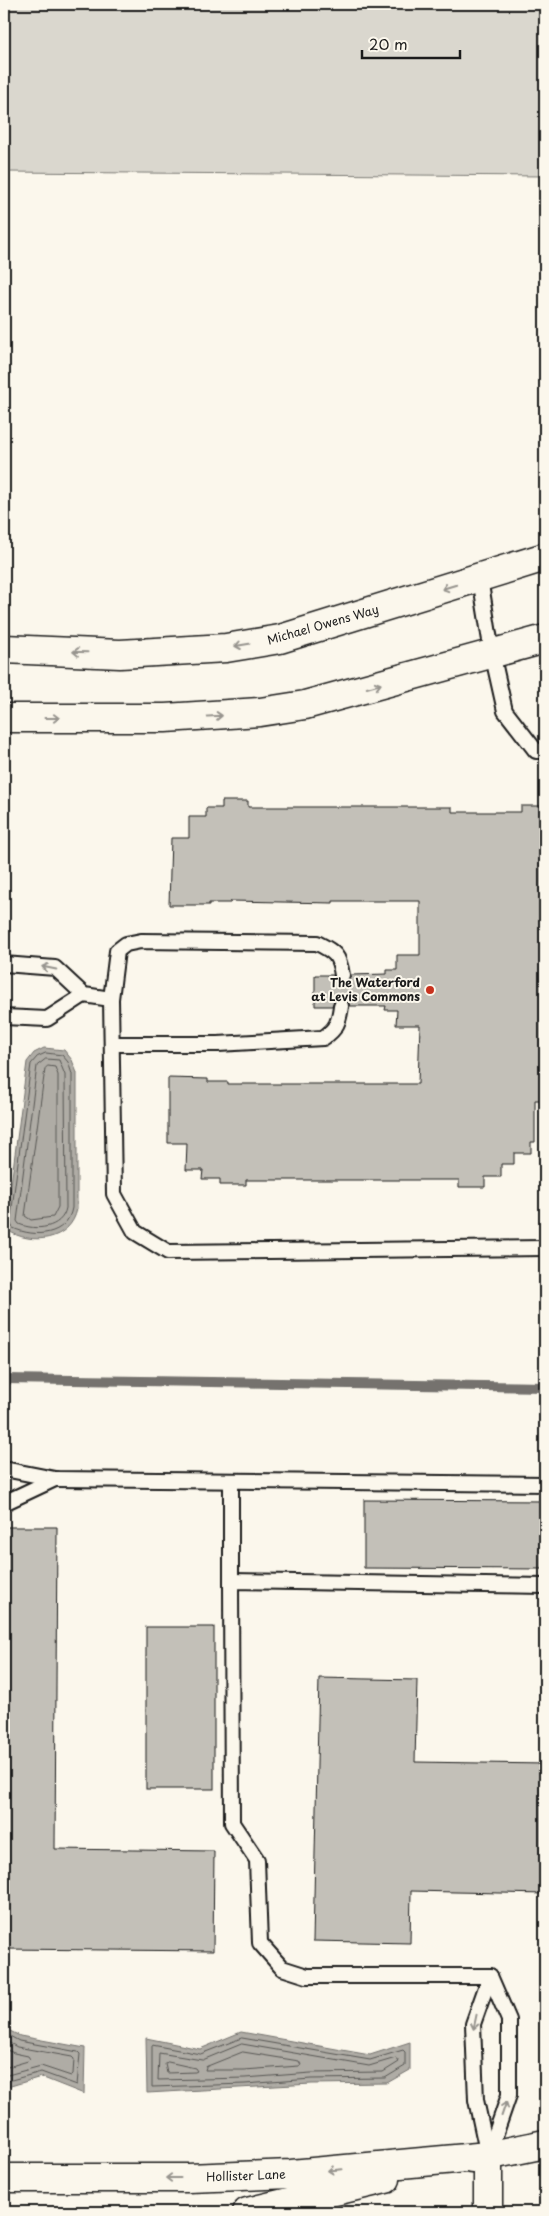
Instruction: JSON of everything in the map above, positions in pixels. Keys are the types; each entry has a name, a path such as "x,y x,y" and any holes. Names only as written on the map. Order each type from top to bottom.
{"street":[{"name":"Michael Owens Way","path":"4,649 120,654 226,648 280,640 545,557"},
{"path":"4,718 164,718 260,712 305,705 545,639"},
{"name":"Hollister Lane","path":"246,2212 545,2144"},
{"path":"488,2156 488,2212"},
{"name":"Hollister Lane","path":"4,2178 188,2178 291,2174 488,2156"}],"lane":[{"path":"480,578 492,653 505,711 536,751 545,751"},
{"path":"342,975 340,960 333,950 317,943 141,941 126,944 117,951 111,1000 114,1194 136,1232 168,1252 545,1248"},
{"path":"4,964 55,968 84,995 111,1000"},
{"path":"4,1017 47,1019 84,995"},
{"path":"113,1044 218,1044 323,1038 332,1032 339,1022 341,1006"},
{"path":"4,1469 55,1479 545,1484"},
{"path":"4,1504 55,1479"},
{"path":"231,1481 232,1824 257,1860 260,1943 282,1968 307,1976 490,1976"},
{"path":"231,1581 545,1586"},
{"path":"488,2156 476,2100 473,2024 490,1976"},
{"path":"488,2156 509,2095 509,2020 490,1976"}],"shaded area":[{"path":"4,4 545,4 545,176 4,172"}],"water":[{"path":"44,1048 64,1050 72,1060 77,1073 77,1209 73,1220 67,1228 59,1234 38,1239 27,1238 7,1230 6,1223 27,1062 34,1053"},
{"path":"4,2028 20,2036 85,2048 84,2094 41,2077 4,2088"},
{"path":"241,2032 370,2055 410,2042 410,2070 387,2083 312,2084 147,2093 146,2038 200,2049"}],"building":[{"name":"The Waterford at Levis Commons","path":"222,801 248,801 248,807 452,807 452,812 521,812 521,806 545,806 545,1100 535,1100 535,1142 531,1142 531,1153 514,1153 514,1164 501,1164 501,1177 485,1177 485,1187 459,1187 459,1180 246,1180 246,1185 220,1185 220,1179 202,1179 203,1170 186,1170 187,1143 168,1143 168,1078 208,1079 208,1082 228,1082 228,1084 418,1084 420,1025 396,1025 397,1010 385,1010 386,1006 350,1006 347,999 343,997 334,1000 332,1006 315,1006 315,975 333,975 336,981 344,983 348,981 351,975 387,974 387,970 397,970 397,955 420,955 420,901 333,901 333,903 231,901 230,903 209,903 209,905 169,905 171,838 189,838 189,817 206,817 206,808 222,808"},
{"path":"364,1500 545,1501 545,1569 364,1568"},
{"path":"4,1527 57,1527 55,1849 214,1851 213,1951 4,1949"},
{"path":"146,1627 214,1627 214,1789 146,1789"},
{"path":"319,1678 417,1680 415,1762 545,1764 545,1894 411,1891 410,1943 313,1941"}],"waterway":[{"path":"4,1379 545,1387"}],"place":[{"name":"The Waterford at Levis Commons","path":"430,990"}]}
